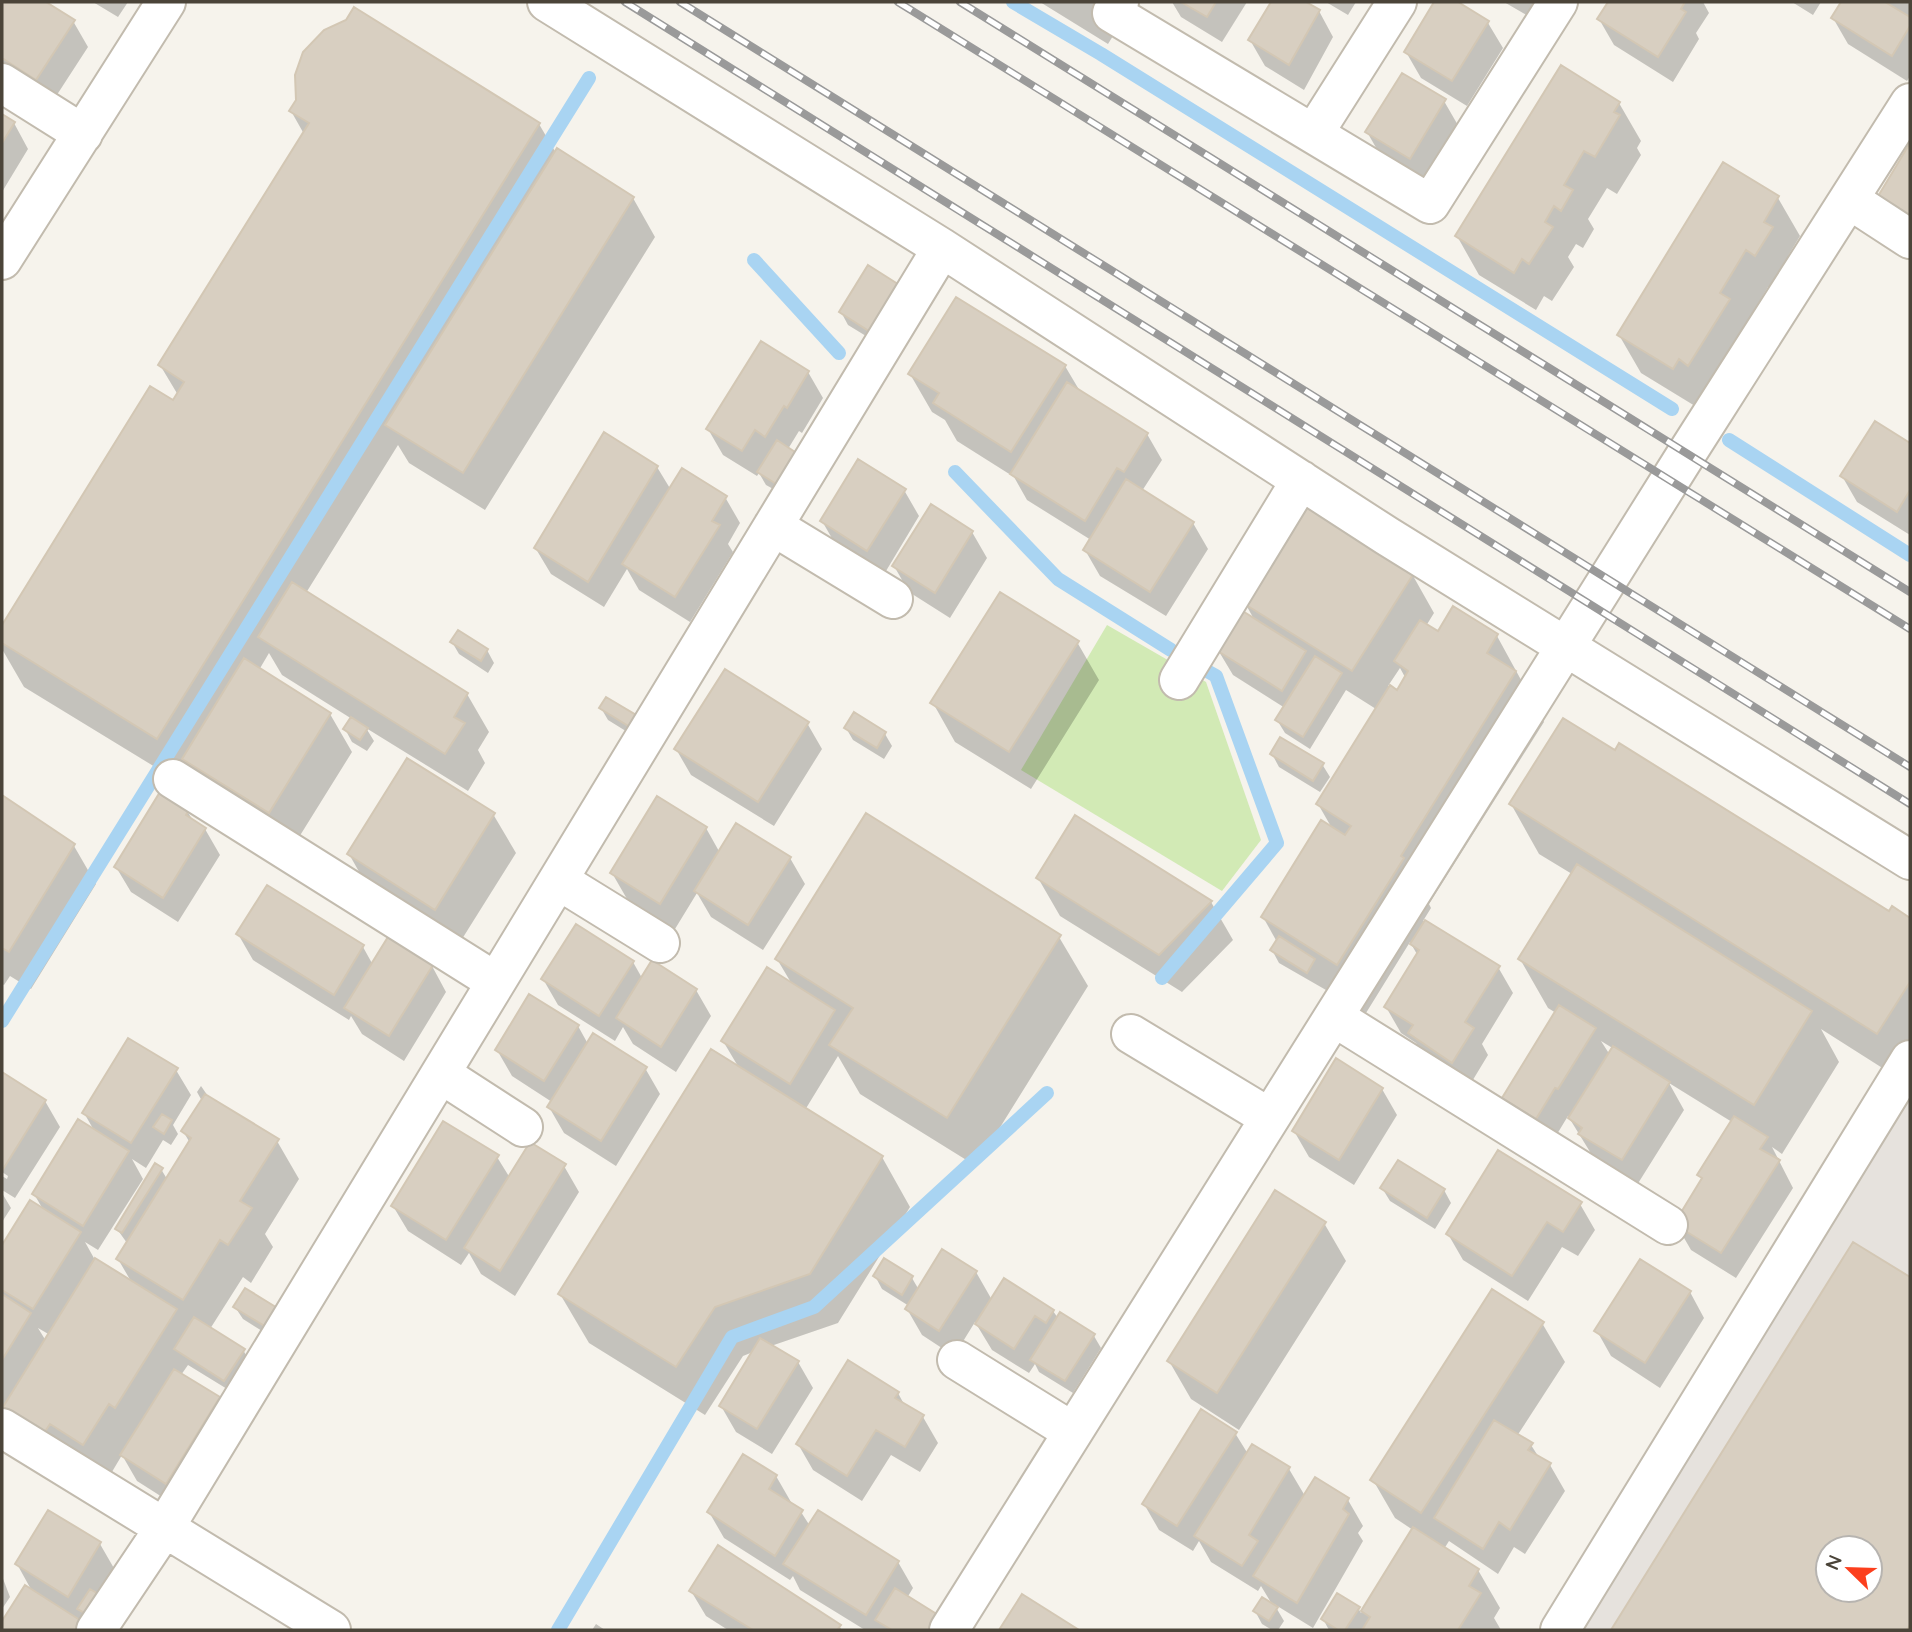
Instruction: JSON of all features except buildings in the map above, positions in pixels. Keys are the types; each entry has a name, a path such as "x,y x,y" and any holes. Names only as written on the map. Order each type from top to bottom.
{"street":[{"path":"2,261 166,2"},
{"path":"547,2 942,248 1566,647 1910,860"},
{"path":"1119,2 1112,13 1430,204 1558,2"},
{"path":"1314,133 1396,2"},
{"path":"2,83 83,134"},
{"path":"949,1630 1910,103"},
{"path":"1850,200 1910,239"},
{"path":"96,1630 165,1527 942,248"},
{"path":"1179,680 1301,480"},
{"path":"774,526 893,599"},
{"path":"173,779 496,982"},
{"path":"558,880 660,943"},
{"path":"1334,1017 1668,1225"},
{"path":"1131,1034 1270,1118"},
{"path":"1560,1630 1910,1060"},
{"path":"441,1074 523,1126"},
{"path":"957,1360 1073,1432"},
{"path":"2,1428 331,1630"}],"shaded area":[{"path":"1910,1094 1910,1630 1579,1630"}],"green space":[{"path":"1107,625 1206,682 1261,840 1222,891 1021,770"}],"waterway":[{"path":"1013,2 1672,409"},
{"path":"2,1021 589,78"},
{"path":"754,260 839,353"},
{"path":"1729,440 1910,555"},
{"path":"955,472 1058,579 1171,650"},
{"path":"1162,978 1277,843 1216,676 1198,666"},
{"path":"558,1630 732,1337 814,1307 1047,1093"}],"railway":[{"path":"625,2 1910,804"},
{"path":"680,2 1910,767"},
{"path":"898,2 1910,629"},
{"path":"960,2 1910,592"}]}
